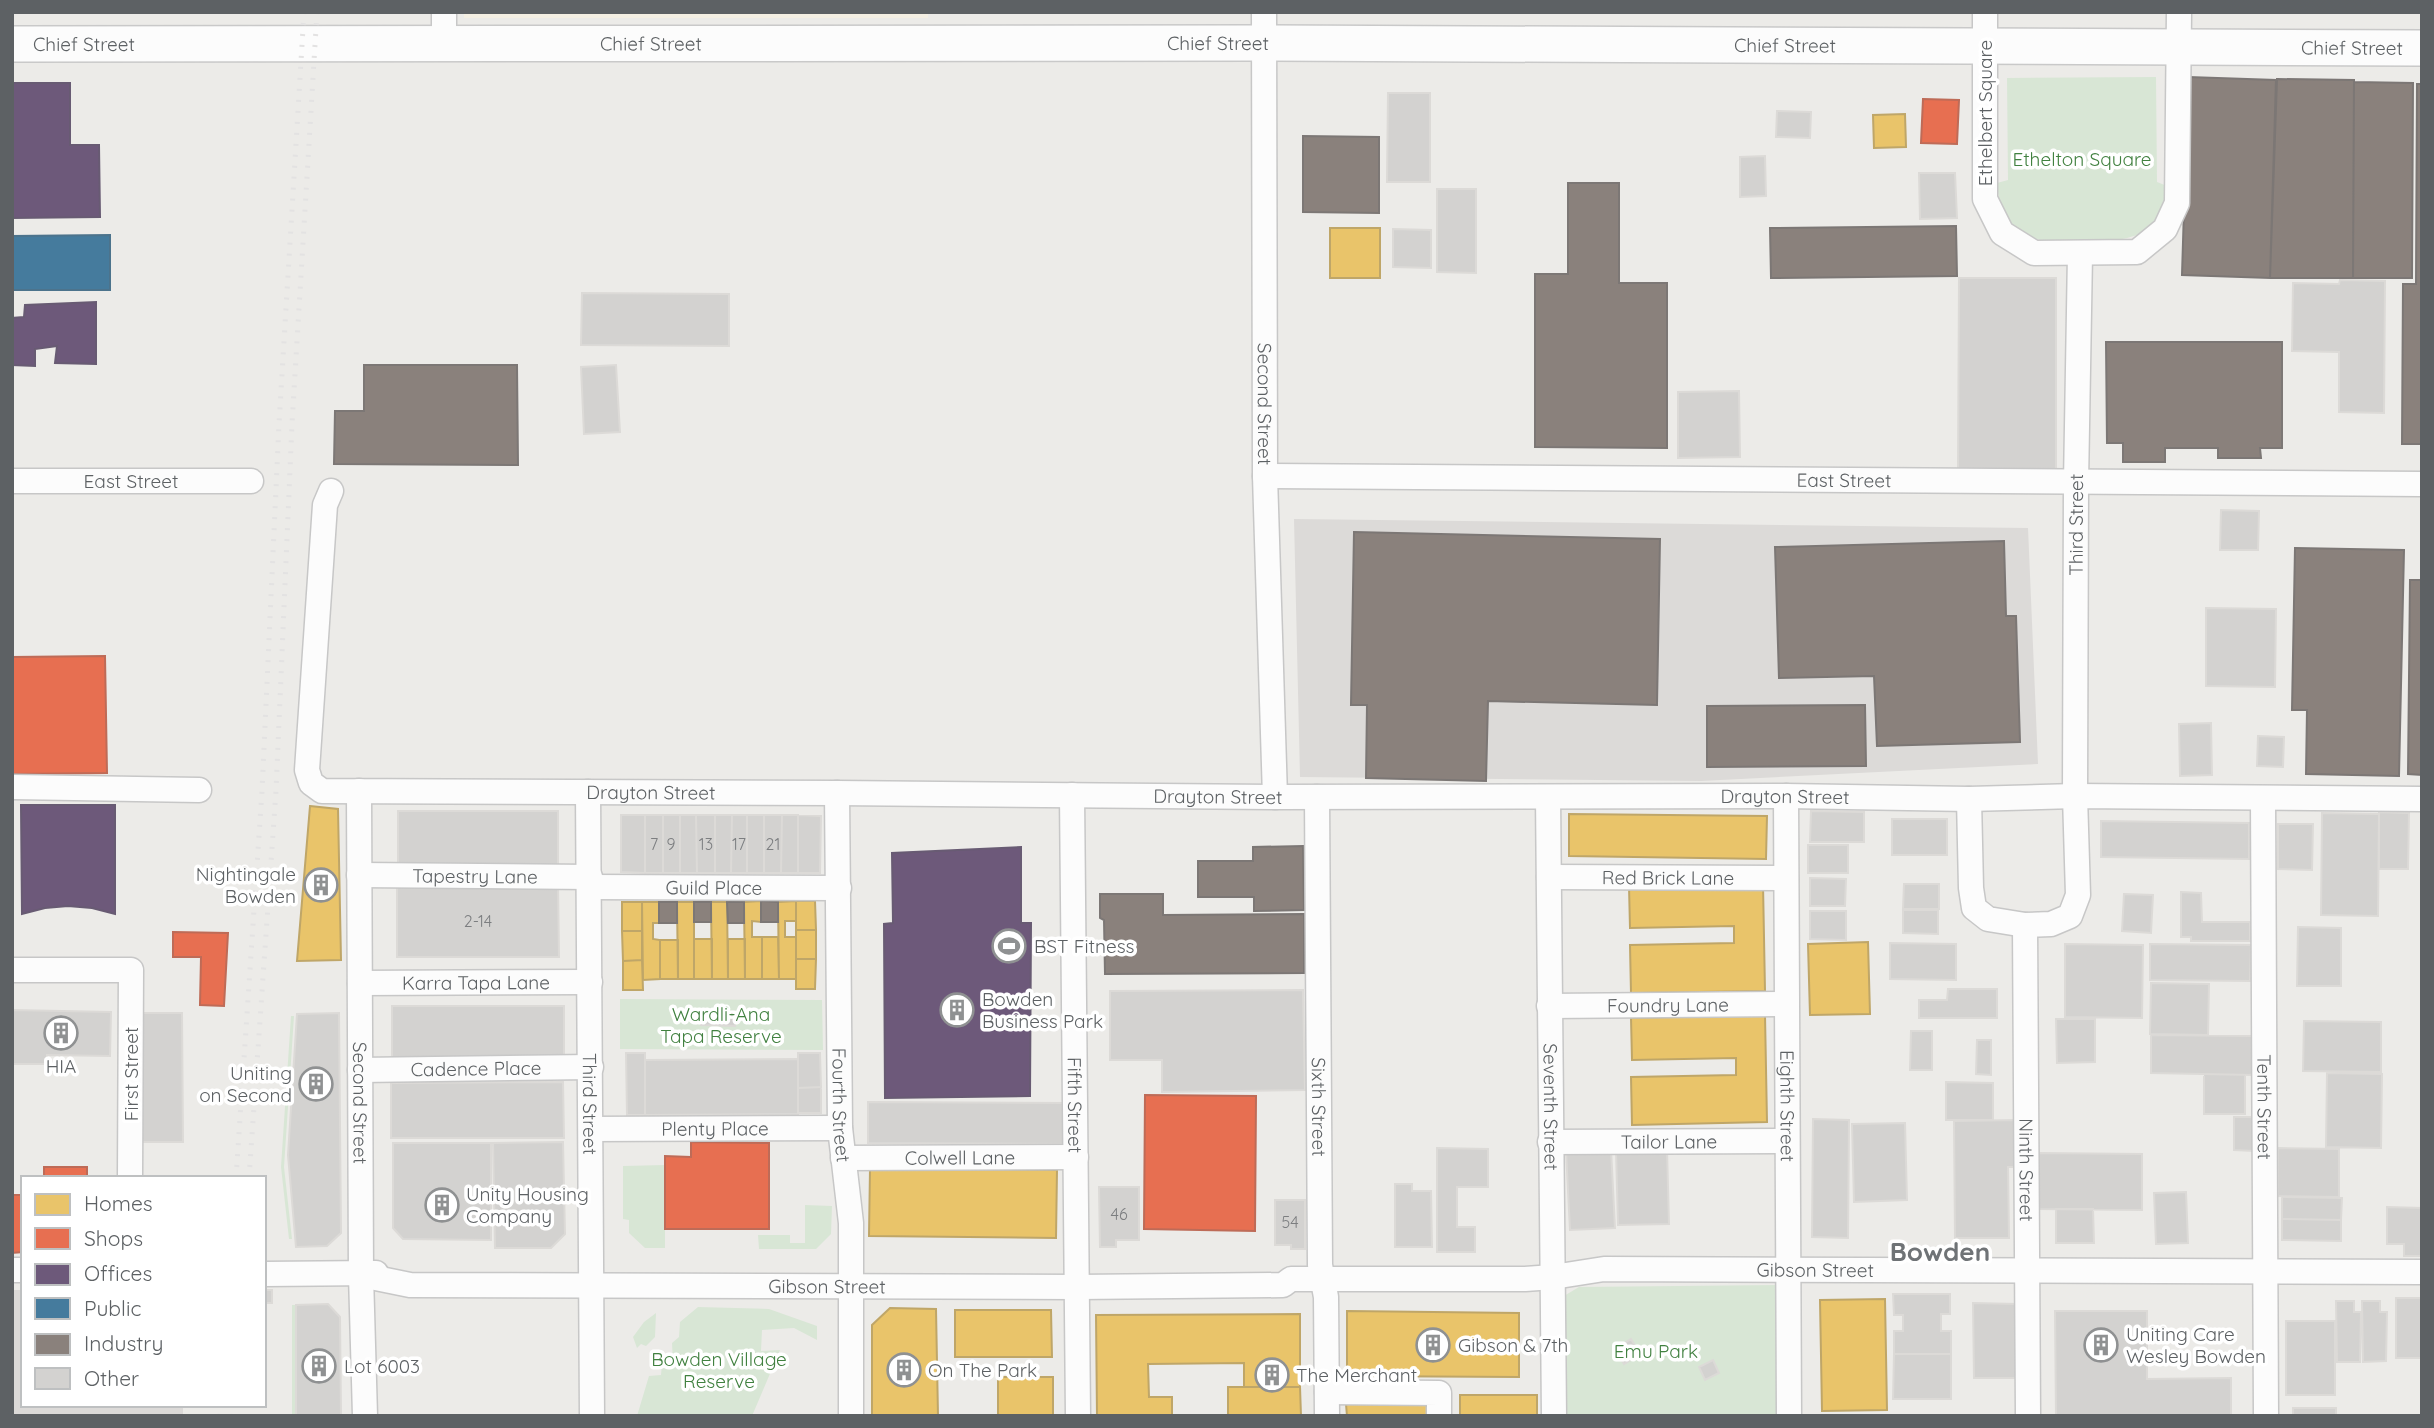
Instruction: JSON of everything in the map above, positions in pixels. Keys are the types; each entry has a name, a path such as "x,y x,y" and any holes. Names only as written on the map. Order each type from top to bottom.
{"street":[{"name":"Ethelbert Square","path":"1985,12 1985,199 2002,233 2034,253 2080,254 2137,252 2165,229 2177,203 2179,12"},
{"name":"Chief Street","path":"12,44 444,28 1264,28 1985,47 2422,48"},
{"name":"Second Street","path":"1264,28 1265,476 1275,797"},
{"name":"Third Street","path":"2075,796 2080,254"},
{"name":"East Street","path":"1265,476 2422,484"},
{"name":"East Street","path":"12,481 251,481"},
{"name":"Drayton Street","path":"331,491 324,515 307,770 311,783 321,791 1275,797 1786,796 1969,799 2075,796 2422,799"},
{"path":"12,787 198,790"},
{"name":"Second Street","path":"359,791 361,1275 365,1416"},
{"name":"Third Street","path":"588,792 592,1416"},
{"name":"Fourth Street","path":"837,793 840,1128 851,1223 851,1416"},
{"name":"Fifth Street","path":"1072,795 1078,1416"},
{"name":"Eighth Street","path":"1786,796 1789,1416"},
{"path":"1969,799 1974,908 1988,919 2025,925 2051,924 2070,916 2078,895 2075,796"},
{"name":"Sixth Street","path":"1317,797 1320,1265 1324,1279 1327,1320 1327,1404"},
{"name":"Seventh Street","path":"1548,797 1554,1416"},
{"name":"Tenth Street","path":"2263,799 2266,1416"},
{"name":"Tapestry Lane","path":"359,875 590,882"},
{"name":"Red Brick Lane","path":"1549,877 1786,878"},
{"name":"Guild Place","path":"590,882 839,888"},
{"name":"Ninth Street","path":"2025,925 2028,1416"},
{"name":"First Street","path":"12,970 131,970 130,1176"},
{"name":"Karra Tapa Lane","path":"360,983 590,982"},
{"name":"Foundry Lane","path":"1549,1006 1787,1004"},
{"name":"Cadence Place","path":"360,1070 591,1067"},
{"name":"Plenty Place","path":"591,1129 840,1128"},
{"name":"Tailor Lane","path":"1550,1142 1787,1141"},
{"name":"Colwell Lane","path":"843,1158 1076,1157"},
{"name":"Gibson Street","path":"266,1274 361,1275 410,1269 592,1278 1078,1280 1279,1272 1291,1279 1553,1278 1604,1269 2422,1272"},
{"path":"1327,1404 1439,1393 1439,1416"}],"shaded area":[{"path":"464,12 928,12 928,18 464,18"},
{"path":"1294,519 2028,528 2038,764 1701,781 1300,777"},
{"path":"12,1290 21,1290 21,1407 183,1407 183,1416 12,1416"}],"green space":[{"name":"Ethelton Square","path":"2156,77 2157,182 2167,186 2166,202 2158,222 2143,233 2128,238 2090,243 2052,242 2035,239 2016,230 2001,205 1997,183 2008,180 2007,78"},
{"name":"Wardli-Ana Tapa Reserve","path":"620,999 822,1000 823,1050 620,1049"},
{"path":"291,1016 294,1016 284,1167 292,1239 289,1239 281,1167"},
{"path":"665,1165 665,1248 645,1248 629,1233 629,1220 623,1219 623,1166"},
{"path":"805,1205 832,1206 831,1234 816,1249 759,1249 758,1235 790,1235 790,1243 805,1243"},
{"name":"Emu Park","path":"1778,1285 1777,1416 1562,1416 1564,1296 1579,1287"},
{"path":"292,1305 295,1305 295,1416 292,1416"},
{"name":"Bowden Village Reserve","path":"698,1307 769,1309 817,1326 817,1340 794,1328 762,1330 761,1351 780,1350 752,1416 637,1416 649,1376 661,1375 662,1365 673,1363 672,1343 679,1337 680,1322"},
{"path":"656,1313 655,1337 646,1346 641,1344 637,1348 633,1337 644,1322"}],"building: Homes":[{"path":"1905,114 1906,147 1874,148 1873,115"},
{"path":"1330,228 1380,228 1380,278 1330,278"},
{"name":"Nightingale Bowden","path":"310,806 338,809 341,960 297,961"},
{"path":"1569,814 1767,816 1766,859 1569,856"},
{"path":"1763,884 1765,991 1631,993 1630,945 1734,943 1734,926 1630,928 1629,886"},
{"path":"761,901 761,922 752,921 752,937 762,937 762,979 745,979 744,902"},
{"path":"796,901 796,921 785,921 785,937 796,937 796,979 779,979 778,902"},
{"path":"796,901 815,901 816,930 796,930"},
{"path":"622,902 642,902 642,931 622,931"},
{"path":"642,902 659,902 659,923 653,923 653,939 660,940 660,979 643,980"},
{"path":"677,902 694,902 694,979 678,979"},
{"path":"711,902 727,902 728,979 712,979"},
{"path":"796,930 816,930 816,959 796,959"},
{"path":"622,931 642,931 642,960 623,961"},
{"path":"762,937 778,937 779,979 762,979"},
{"path":"694,939 712,939 712,979 694,979"},
{"path":"728,939 745,939 745,979 728,979"},
{"path":"660,940 678,940 678,979 660,979"},
{"path":"1868,942 1870,1014 1810,1015 1808,944"},
{"path":"796,959 816,959 815,989 796,989"},
{"path":"642,960 643,990 623,990 623,961"},
{"path":"1765,1015 1767,1122 1632,1125 1631,1077 1736,1075 1736,1058 1632,1060 1631,1018"},
{"path":"870,1169 1057,1170 1056,1238 869,1236"},
{"path":"1885,1299 1887,1410 1822,1411 1820,1300"},
{"name":"On The Park","path":"890,1308 936,1309 938,1416 872,1416 872,1325"},
{"path":"955,1310 1051,1310 1052,1357 955,1357"},
{"name":"Gibson & 7th","path":"1347,1311 1519,1313 1519,1377 1347,1376"},
{"name":"The Merchant","path":"1300,1314 1300,1387 1244,1387 1244,1363 1148,1364 1149,1397 1172,1397 1172,1416 1097,1416 1096,1315"},
{"path":"998,1377 1053,1377 1053,1416 998,1416"},
{"path":"1228,1387 1300,1387 1301,1416 1228,1416"},
{"path":"1460,1395 1537,1395 1537,1416 1460,1416"},
{"path":"1346,1404 1427,1404 1427,1416 1347,1416"}],"building: Shops":[{"path":"1923,99 1959,100 1957,144 1921,143"},
{"path":"105,656 107,773 12,774 12,657"},
{"path":"173,932 228,933 224,1006 200,1005 201,957 173,957"},
{"path":"1145,1095 1256,1096 1255,1231 1144,1229"},
{"path":"691,1142 769,1143 769,1229 665,1229 665,1156 691,1157"},
{"path":"44,1167 87,1167 87,1176 44,1176"},
{"path":"12,1195 21,1195 21,1252 12,1253"}],"building: Offices":[{"path":"12,83 70,83 70,145 99,145 100,217 12,218"},
{"path":"96,302 96,364 55,363 57,346 35,349 35,366 12,365 12,318 24,317 25,305"},
{"path":"21,805 115,805 115,914 68,906 22,914"},
{"name":"Bowden Business Park","path":"1021,847 1021,923 1031,923 1030,1096 885,1098 884,924 893,923 892,853"}],"building: Public":[{"path":"110,235 110,290 12,290 12,236"}],"building: Industry":[{"path":"2188,77 2276,80 2270,278 2182,275"},
{"path":"2277,79 2354,80 2353,278 2270,278"},
{"path":"2354,82 2413,83 2412,278 2353,278"},
{"path":"2417,84 2422,84 2422,444 2402,444 2403,284 2416,284"},
{"path":"1303,136 1379,137 1379,213 1303,212"},
{"path":"1568,183 1619,183 1619,283 1667,283 1667,448 1535,447 1535,274 1568,274"},
{"path":"1956,226 1957,276 1771,278 1770,228"},
{"path":"2106,342 2282,342 2282,448 2260,448 2261,458 2218,458 2218,448 2165,448 2165,462 2123,462 2123,443 2107,443"},
{"path":"364,365 517,365 518,465 334,464 335,411 364,411"},
{"path":"1354,532 1660,539 1657,705 1488,701 1486,781 1366,778 1367,705 1351,705"},
{"path":"2004,541 2006,616 2016,616 2020,742 1877,746 1874,676 1779,678 1775,547"},
{"path":"2295,548 2404,550 2399,776 2306,774 2307,710 2292,710"},
{"path":"2410,580 2422,580 2422,775 2408,774"},
{"path":"1865,705 1866,766 1707,767 1707,706"},
{"path":"1303,846 1304,910 1254,911 1254,897 1198,897 1198,861 1253,861 1253,847"},
{"path":"1100,894 1163,894 1163,915 1304,914 1304,973 1105,974 1104,920 1100,918"},
{"path":"761,901 778,902 778,922 761,922"},
{"path":"659,902 677,902 677,923 659,923"},
{"path":"694,902 711,902 711,922 694,922"},
{"path":"727,902 744,902 744,923 728,923"}],"building: Other":[{"path":"1388,93 1430,93 1430,182 1387,182"},
{"path":"1777,111 1811,112 1810,138 1776,137"},
{"path":"1765,156 1766,196 1740,197 1740,157"},
{"path":"1919,173 1955,173 1957,218 1920,219"},
{"path":"1437,189 1476,189 1476,273 1437,272"},
{"path":"1393,229 1431,230 1431,268 1393,267"},
{"path":"1959,278 2056,278 2056,472 1958,472"},
{"path":"2340,280 2385,281 2384,413 2339,412 2339,352 2292,351 2293,283 2339,284"},
{"path":"582,293 729,294 729,346 581,345"},
{"path":"616,365 620,432 584,434 581,367"},
{"path":"1739,391 1740,457 1678,458 1678,392"},
{"path":"2221,510 2259,511 2258,550 2220,550"},
{"path":"2206,608 2276,609 2275,687 2206,686"},
{"path":"2211,723 2212,775 2180,776 2179,724"},
{"path":"2258,736 2284,737 2283,767 2257,766"},
{"path":"398,811 558,811 558,866 398,866"},
{"path":"1811,811 1864,812 1864,842 1810,842"},
{"path":"2379,812 2409,813 2408,869 2379,869"},
{"path":"2322,813 2379,814 2378,916 2321,915"},
{"path":"621,815 645,815 645,873 621,872"},
{"path":"645,815 663,815 663,873 645,873"},
{"path":"663,815 680,815 680,873 663,873"},
{"path":"680,815 696,815 697,873 680,873"},
{"path":"696,815 715,815 715,873 697,873"},
{"path":"715,815 732,815 731,873 715,873"},
{"path":"732,815 747,815 747,873 731,873"},
{"path":"747,815 764,815 764,873 747,873"},
{"path":"764,815 782,815 781,873 764,873"},
{"path":"782,815 798,815 798,873 781,873"},
{"path":"798,815 821,816 820,873 798,873"},
{"path":"1892,819 1947,819 1947,855 1892,855"},
{"path":"2101,821 2249,823 2249,859 2101,857"},
{"path":"2278,824 2313,824 2312,870 2278,869"},
{"path":"1808,845 1848,845 1848,873 1808,873"},
{"path":"1810,878 1846,879 1845,906 1810,906"},
{"path":"1904,884 1939,884 1939,909 1903,909"},
{"path":"558,885 559,957 397,957 397,886"},
{"path":"2181,892 2201,893 2202,922 2250,922 2250,941 2191,941 2191,937 2181,937"},
{"path":"2124,894 2153,895 2151,933 2122,931"},
{"path":"1903,910 1938,910 1938,934 1903,933"},
{"path":"1810,911 1846,911 1846,940 1810,939"},
{"path":"2298,927 2341,928 2341,986 2297,986"},
{"path":"1890,943 1956,944 1956,980 1890,979"},
{"path":"2065,944 2143,945 2142,1018 2065,1017"},
{"path":"2150,944 2251,945 2250,981 2150,980"},
{"path":"2151,983 2209,984 2208,1035 2150,1034"},
{"path":"1948,989 1997,989 1997,1018 1919,1018 1919,1000 1947,1000"},
{"path":"1303,990 1305,1090 1162,1092 1162,1060 1110,1060 1110,991"},
{"path":"392,1006 564,1006 564,1062 392,1062"},
{"name":"HIA","path":"12,1010 111,1012 110,1056 47,1055 47,1064 12,1064"},
{"path":"701,1012 734,1013 735,1026 701,1025"},
{"path":"141,1013 182,1013 183,1142 142,1142"},
{"name":"Uniting on Second","path":"339,1013 341,1233 327,1246 296,1247 288,1155 297,1014"},
{"path":"2056,1019 2095,1019 2095,1062 2057,1063"},
{"path":"2304,1021 2381,1022 2381,1072 2303,1071"},
{"path":"1911,1031 1932,1031 1932,1070 1910,1070"},
{"path":"2151,1035 2253,1036 2253,1075 2151,1073"},
{"path":"1977,1040 1991,1040 1991,1075 1976,1074"},
{"path":"626,1053 645,1053 645,1115 627,1115"},
{"path":"798,1053 820,1053 821,1087 798,1088"},
{"path":"798,1059 798,1114 645,1115 645,1060"},
{"path":"2327,1073 2382,1074 2381,1148 2326,1147"},
{"path":"2204,1075 2245,1075 2245,1114 2204,1114"},
{"path":"563,1082 564,1138 391,1138 391,1083"},
{"path":"1946,1082 1993,1083 1993,1120 1946,1120"},
{"path":"821,1087 821,1113 798,1113 798,1088"},
{"path":"868,1102 1065,1103 1064,1144 868,1143"},
{"path":"2234,1117 2254,1117 2254,1151 2234,1150"},
{"path":"1813,1119 1849,1120 1848,1238 1812,1237"},
{"path":"2019,1120 2019,1167 2008,1167 2009,1238 1955,1238 1954,1121"},
{"path":"1905,1123 1907,1200 1854,1202 1852,1124"},
{"path":"563,1142 565,1234 551,1248 495,1248 493,1143"},
{"name":"Unity Housing Company","path":"393,1143 491,1143 491,1240 403,1239 393,1228"},
{"path":"1437,1148 1488,1149 1488,1187 1457,1187 1457,1227 1475,1227 1475,1252 1437,1252"},
{"path":"2278,1148 2339,1149 2339,1197 2278,1196"},
{"path":"1611,1149 1615,1228 1570,1230 1566,1151"},
{"path":"1667,1149 1669,1224 1618,1225 1616,1150"},
{"path":"2039,1153 2142,1154 2142,1210 2039,1209"},
{"path":"1395,1184 1412,1184 1412,1191 1431,1191 1432,1247 1395,1247"},
{"path":"1099,1187 1139,1187 1139,1240 1116,1240 1116,1247 1100,1247"},
{"path":"2186,1192 2188,1243 2156,1244 2154,1193"},
{"path":"2282,1197 2342,1198 2341,1220 2282,1219"},
{"path":"1275,1200 1305,1200 1305,1249 1291,1249 1291,1245 1275,1245"},
{"path":"2387,1207 2422,1208 2422,1256 2404,1256 2404,1244 2387,1244"},
{"path":"2056,1209 2093,1209 2094,1243 2056,1243"},
{"path":"2282,1219 2341,1220 2341,1241 2282,1240"},
{"path":"266,1290 272,1290 272,1303 266,1303"},
{"path":"1893,1294 1950,1294 1950,1314 1941,1314 1941,1331 1951,1331 1951,1354 1894,1354 1894,1331 1903,1331 1903,1315 1894,1315"},
{"path":"2396,1298 2422,1298 2422,1358 2396,1358"},
{"path":"2336,1301 2354,1301 2354,1312 2361,1312 2360,1362 2337,1362"},
{"path":"2362,1301 2380,1301 2380,1312 2387,1312 2386,1361 2363,1362"},
{"path":"1973,1303 2017,1304 2017,1378 1974,1378"},
{"name":"Lot 6003","path":"328,1304 340,1317 341,1416 296,1416 296,1305"},
{"name":"Uniting Care Wesley Bowden","path":"2055,1311 2147,1311 2147,1379 2231,1378 2231,1416 2056,1416"},
{"path":"2286,1321 2335,1321 2335,1395 2286,1395"},
{"path":"1631,1339 1640,1354 1624,1364 1615,1349"},
{"path":"1894,1354 1951,1354 1951,1399 1893,1399"},
{"path":"1713,1360 1719,1373 1705,1380 1699,1367"},
{"path":"2293,1408 2336,1408 2336,1416 2293,1416"}],"railway":[{"path":"236,1176 262,791 279,424 304,12"},
{"path":"249,1176 276,791 292,424 317,12"},
{"path":"220,1416 221,1407"},
{"path":"233,1416 234,1407"}],"place":[{"name":"Nightingale Bowden","path":"321,885"},
{"name":"BST Fitness","path":"1009,946"},
{"name":"Bowden Business Park","path":"957,1010"},
{"name":"HIA","path":"61,1033"},
{"name":"Uniting on Second","path":"316,1084"},
{"name":"Unity Housing Company","path":"442,1205"},
{"name":"Gibson & 7th","path":"1433,1345"},
{"name":"Uniting Care Wesley Bowden","path":"2101,1345"},
{"name":"Lot 6003","path":"319,1366"},
{"name":"On The Park","path":"904,1370"},
{"name":"The Merchant","path":"1272,1375"}],"district":[{"name":"Bowden","path":"1940,1252"}]}
